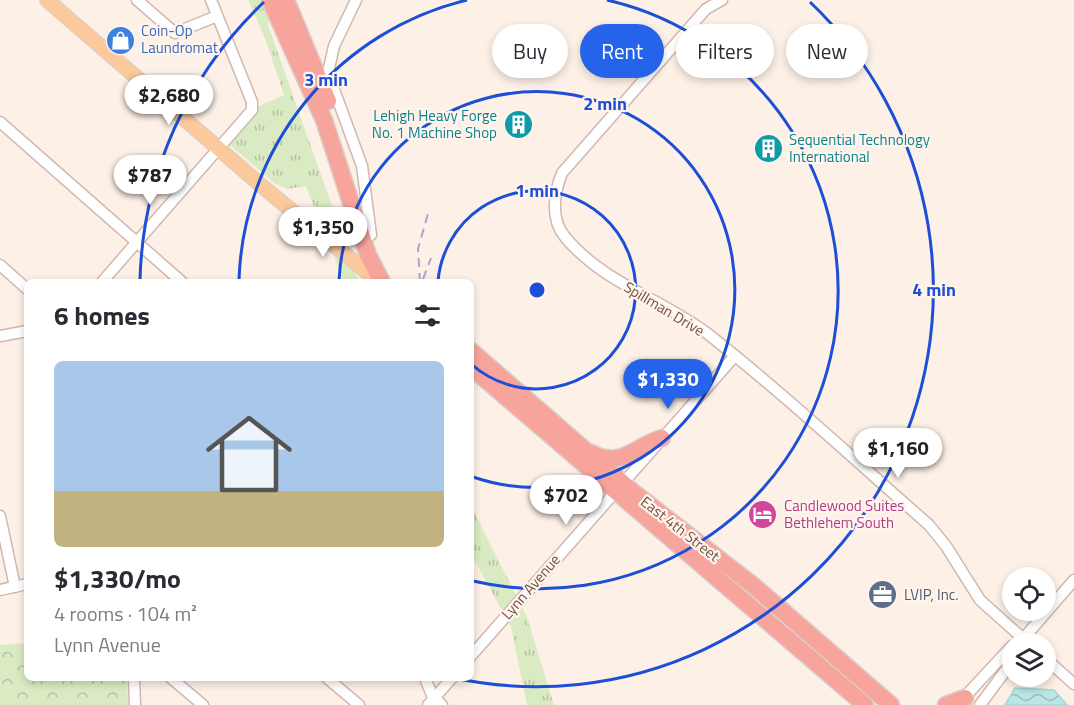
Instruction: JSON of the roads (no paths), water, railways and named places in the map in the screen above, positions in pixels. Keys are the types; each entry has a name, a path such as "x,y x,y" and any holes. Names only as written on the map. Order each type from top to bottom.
{"highway":[{"path":"270,0 324,120 371,264 378,279"},
{"path":"286,0 341,136 382,268 390,279"},
{"name":"East 4th Street","path":"474,354 582,448 618,487 755,587 891,705"},
{"name":"East 4th Street","path":"474,369 618,487 865,705"},
{"path":"582,448 604,459 622,458 662,438"},
{"path":"946,705 968,703"}],"main road":[{"path":"48,0 311,228 376,279"}],"street":[{"path":"137,0 175,33 217,16"},
{"path":"105,279 253,106 210,0"},
{"path":"356,0 334,46 328,72 362,166 371,235"},
{"name":"Spillman Drive","path":"722,0 706,9 562,173 555,191 557,224 565,237 610,277 706,333 929,525 946,546 980,600 1011,633"},
{"path":"0,122 179,279"},
{"path":"0,265 24,286"},
{"path":"0,336 24,332"},
{"name":"Lynn Avenue","path":"474,653 734,357"},
{"path":"0,516 15,587"},
{"path":"1029,633 1074,580"},
{"path":"0,590 24,585"},
{"path":"968,703 1002,664"},
{"path":"1056,668 1074,684"},
{"path":"968,703 1002,671"},
{"path":"134,681 135,705"},
{"path":"180,681 203,705"},
{"path":"331,681 359,705"},
{"path":"426,681 435,703"},
{"path":"435,703 450,681"}],"water":[{"path":"1015,688 1054,690 1067,705 1005,705"}],"railway":[{"path":"420,279 418,249 429,210"},
{"path":"423,279 431,258"}],"place":[{"name":"Coin-Op Laundromat","path":"120,40"},
{"name":"Lehigh Heavy Forge No. 1 Machine Shop","path":"518,125"},
{"name":"Sequential Technology International","path":"768,149"},
{"name":"Candlewood Suites Bethlehem South","path":"763,515"},
{"name":"LVIP, Inc.","path":"883,595"}]}
